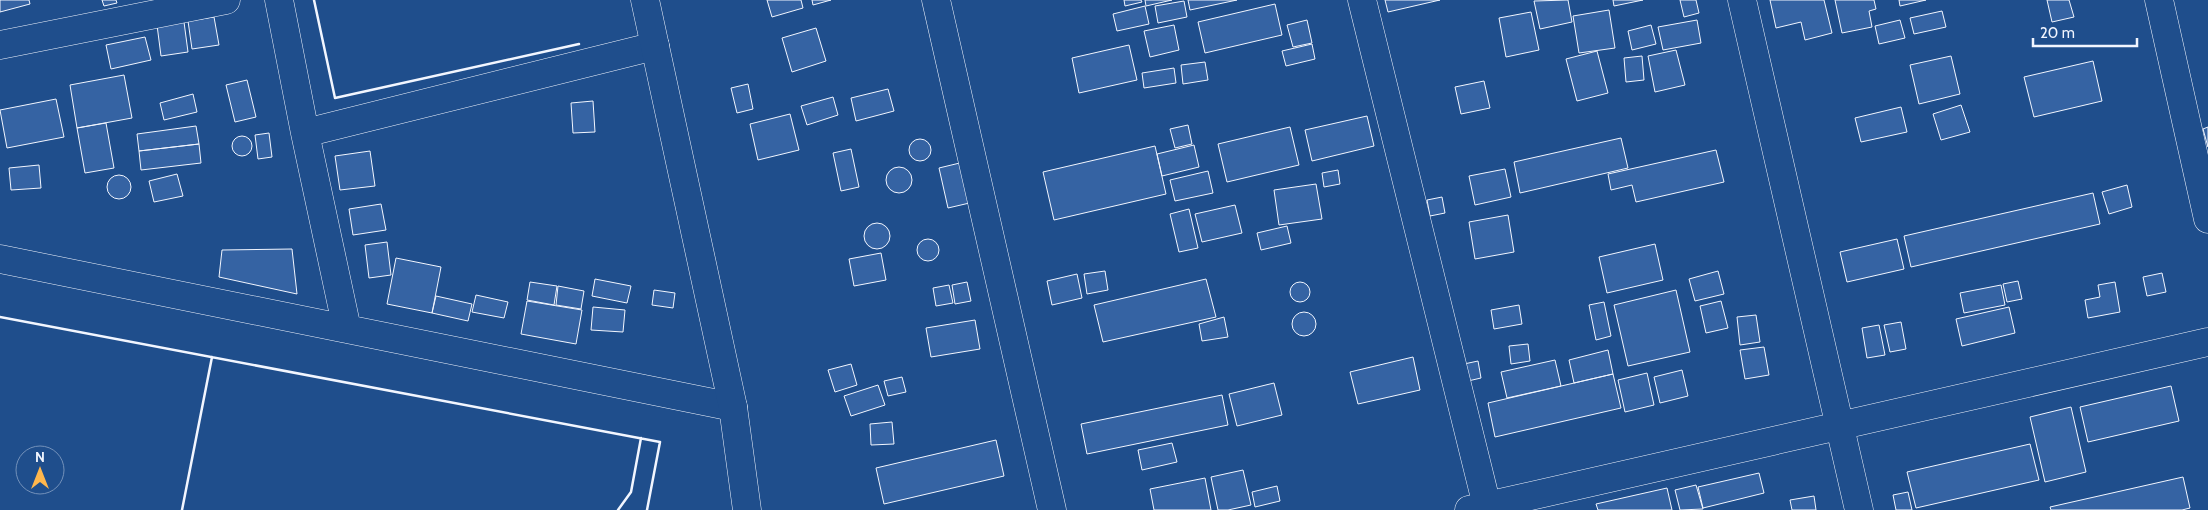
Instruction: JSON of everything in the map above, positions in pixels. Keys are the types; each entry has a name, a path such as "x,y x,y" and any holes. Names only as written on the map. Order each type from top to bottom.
{"street":[{"path":"0,45 226,0"},
{"path":"279,0 347,329"},
{"path":"645,0 733,407 747,510"},
{"path":"936,0 1052,510"},
{"path":"1362,0 1481,509 2208,342"},
{"path":"1742,0 1859,510"},
{"path":"2159,0 2208,219"},
{"path":"305,133 655,46"},
{"path":"0,259 733,407"}],"building":[{"path":"0,0 29,0 30,4 0,12"},
{"path":"102,0 116,0 117,3 104,6"},
{"path":"767,0 801,0 803,8 772,17"},
{"path":"812,0 831,0 813,5"},
{"path":"1124,0 1141,0 1142,2 1125,6"},
{"path":"1145,0 1172,0 1146,6"},
{"path":"1188,0 1237,0 1190,10"},
{"path":"1385,0 1440,0 1388,12"},
{"path":"1568,0 1572,22 1540,29 1534,1"},
{"path":"1613,0 1643,0 1614,6"},
{"path":"1680,0 1696,0 1699,13 1684,17"},
{"path":"1770,0 1824,0 1832,33 1805,40 1801,22 1776,28"},
{"path":"1835,0 1874,0 1876,9 1869,11 1872,27 1842,33"},
{"path":"1899,0 1926,0 1900,6"},
{"path":"2047,0 2069,0 2074,17 2052,22"},
{"path":"1184,1 1187,17 1158,23 1155,6"},
{"path":"1275,4 1282,35 1205,53 1198,22"},
{"path":"1145,6 1149,24 1117,31 1113,14"},
{"path":"1609,10 1615,48 1579,53 1573,16"},
{"path":"1942,11 1946,27 1914,34 1910,18"},
{"path":"1531,12 1539,50 1506,57 1499,18"},
{"path":"214,17 219,45 192,49 188,21"},
{"path":"1307,20 1312,43 1293,47 1287,25"},
{"path":"1697,20 1701,43 1663,50 1658,27"},
{"path":"1900,20 1905,38 1879,44 1875,26"},
{"path":"184,22 188,52 161,56 157,25"},
{"path":"1174,25 1179,50 1150,57 1144,31"},
{"path":"1651,25 1656,44 1632,50 1628,31"},
{"path":"816,28 826,61 792,72 782,38"},
{"path":"145,37 151,60 111,69 106,45"},
{"path":"1312,44 1315,59 1286,66 1282,51"},
{"path":"1129,45 1137,80 1079,93 1072,58"},
{"path":"1676,50 1685,85 1655,92 1648,56"},
{"path":"1597,51 1608,93 1577,101 1566,59"},
{"path":"1642,56 1644,80 1626,82 1624,58"},
{"path":"1951,56 1960,94 1919,104 1910,65"},
{"path":"2093,61 2102,101 2034,117 2024,77"},
{"path":"1205,62 1208,80 1183,84 1181,65"},
{"path":"1174,68 1176,83 1144,88 1142,73"},
{"path":"124,75 132,118 77,128 70,85"},
{"path":"247,80 256,117 235,122 226,85"},
{"path":"1484,81 1490,108 1461,114 1455,87"},
{"path":"748,84 753,109 737,113 731,88"},
{"path":"888,89 894,111 856,121 851,98"},
{"path":"193,94 197,112 164,120 160,103"},
{"path":"833,97 838,115 807,125 801,106"},
{"path":"56,99 64,137 7,148 0,110"},
{"path":"593,101 595,132 573,133 571,103"},
{"path":"1961,105 1970,132 1941,140 1933,114"},
{"path":"1901,107 1907,132 1861,142 1855,118"},
{"path":"790,114 799,150 758,160 750,124"},
{"path":"1367,116 1374,146 1312,161 1305,130"},
{"path":"106,123 114,168 85,173 77,128"},
{"path":"1188,125 1192,144 1175,148 1170,129"},
{"path":"196,126 199,144 139,151 137,134"},
{"path":"1290,127 1299,165 1227,182 1218,144"},
{"path":"2208,127 2208,147 2203,129"},
{"path":"269,133 272,157 258,159 255,135"},
{"path":"238,136 246,136 252,142 252,150 246,156 238,156 232,150 232,142"},
{"path":"1621,138 1628,168 1520,193 1514,162"},
{"path":"916,139 924,139 931,146 931,154 924,161 916,161 909,154 909,146"},
{"path":"199,144 201,163 141,170 139,151"},
{"path":"1194,145 1199,167 1162,176 1157,154"},
{"path":"1155,146 1166,194 1054,220 1043,172"},
{"path":"851,149 859,187 841,191 833,153"},
{"path":"1716,150 1724,182 1636,202 1632,185 1611,190 1608,174"},
{"path":"370,151 375,186 340,190 335,156"},
{"path":"968,161 978,201 948,208 939,168"},
{"path":"39,165 41,188 11,190 9,168"},
{"path":"899,167 908,171 912,180 908,189 899,193 890,189 886,180 890,171"},
{"path":"1505,169 1511,197 1475,205 1469,176"},
{"path":"1338,170 1340,184 1324,187 1322,173"},
{"path":"1208,171 1213,193 1175,201 1170,180"},
{"path":"177,174 183,196 154,202 149,181"},
{"path":"119,175 124,176 130,182 130,192 124,198 119,199 114,198 108,192 107,187 108,182 114,176"},
{"path":"1316,184 1322,219 1279,225 1274,190"},
{"path":"2127,185 2132,207 2109,214 2102,192"},
{"path":"2093,193 2100,224 1911,267 1904,236"},
{"path":"1442,197 1445,213 1430,216 1427,200"},
{"path":"381,204 386,230 353,235 349,209"},
{"path":"1235,205 1242,233 1202,242 1195,214"},
{"path":"1189,209 1198,248 1179,252 1170,214"},
{"path":"1508,215 1514,252 1475,259 1469,222"},
{"path":"877,223 886,227 890,236 886,245 877,249 868,245 864,236 868,227"},
{"path":"1287,226 1291,243 1261,250 1257,233"},
{"path":"924,239 932,239 939,246 939,254 932,261 924,261 917,254 917,246"},
{"path":"1897,239 1904,269 1847,282 1840,252"},
{"path":"387,242 391,275 369,278 365,245"},
{"path":"1655,244 1663,280 1607,293 1599,257"},
{"path":"292,249 297,294 219,277 222,250"},
{"path":"881,253 886,280 854,286 849,259"},
{"path":"396,258 441,267 432,313 387,304"},
{"path":"1105,271 1108,290 1087,294 1084,274"},
{"path":"1718,271 1724,294 1695,301 1689,279"},
{"path":"2162,273 2166,292 2147,296 2143,277"},
{"path":"1077,274 1082,298 1052,305 1047,281"},
{"path":"595,279 631,286 627,303 592,296"},
{"path":"1206,279 1216,317 1103,342 1094,305"},
{"path":"2018,281 2022,299 2007,302 2003,284"},
{"path":"530,282 557,286 554,305 527,300"},
{"path":"967,282 971,301 955,304 952,285"},
{"path":"1296,282 1304,282 1310,288 1310,296 1304,302 1296,302 1290,296 1290,288"},
{"path":"2115,282 2120,312 2088,318 2085,300 2100,297 2098,285"},
{"path":"949,285 953,303 936,306 933,288"},
{"path":"2001,285 2005,305 1964,313 1960,293"},
{"path":"558,286 584,291 581,309 556,305"},
{"path":"654,290 675,293 673,308 652,305"},
{"path":"1676,290 1690,352 1628,366 1614,305"},
{"path":"476,295 508,302 504,318 472,312"},
{"path":"436,296 472,304 468,321 432,313"},
{"path":"527,301 582,310 576,344 521,334"},
{"path":"1721,301 1728,328 1706,333 1700,306"},
{"path":"1604,302 1611,336 1596,340 1589,305"},
{"path":"1519,305 1522,324 1494,329 1491,310"},
{"path":"593,307 625,310 623,332 591,330"},
{"path":"2009,307 2015,333 1962,346 1956,319"},
{"path":"1304,312 1313,315 1316,324 1313,333 1304,336 1295,333 1292,324 1295,315"},
{"path":"1756,315 1760,342 1740,345 1737,317"},
{"path":"1224,317 1228,337 1202,341 1199,324"},
{"path":"975,320 980,349 931,357 926,328"},
{"path":"1901,322 1906,349 1890,352 1884,325"},
{"path":"1879,325 1885,355 1867,358 1862,328"},
{"path":"1528,344 1530,361 1511,364 1509,346"},
{"path":"1764,347 1769,375 1745,379 1740,350"},
{"path":"1608,350 1613,374 1574,383 1569,360"},
{"path":"1413,357 1420,390 1358,404 1350,372"},
{"path":"1555,360 1561,386 1507,398 1501,372"},
{"path":"1478,361 1481,378 1468,381 1464,364"},
{"path":"851,364 857,385 835,392 828,370"},
{"path":"1682,370 1688,396 1660,403 1654,377"},
{"path":"1647,373 1654,405 1625,412 1618,380"},
{"path":"1613,374 1621,408 1495,437 1488,403"},
{"path":"902,377 906,392 888,396 884,381"},
{"path":"1274,383 1282,415 1237,426 1229,394"},
{"path":"878,385 885,405 851,416 844,396"},
{"path":"2171,386 2179,421 2088,442 2080,407"},
{"path":"1222,395 1228,425 1087,454 1081,424"},
{"path":"2071,407 2086,472 2045,482 2030,417"},
{"path":"892,422 894,444 871,445 870,424"},
{"path":"996,440 1004,476 884,504 876,468"},
{"path":"1172,443 1177,462 1142,470 1138,450"},
{"path":"2030,444 2039,480 1916,508 1907,472"},
{"path":"1243,470 1251,505 1218,510 1211,477"},
{"path":"1759,473 1764,493 1703,508 1698,487"},
{"path":"2183,477 2190,508 2182,510 2051,510 2050,507"},
{"path":"1205,478 1211,510 1154,510 1150,489"},
{"path":"1696,485 1703,509 1680,510 1675,490"},
{"path":"1277,486 1280,501 1255,507 1252,492"},
{"path":"1667,488 1672,510 1598,510 1596,504"},
{"path":"1908,492 1912,510 1896,510 1893,495"},
{"path":"1814,496 1816,510 1792,510 1790,500"}],"wall":[{"path":"314,0 335,98 579,44"},
{"path":"0,317 660,442 647,510"},
{"path":"182,510 212,357"},
{"path":"618,510 631,492 641,438"}]}
